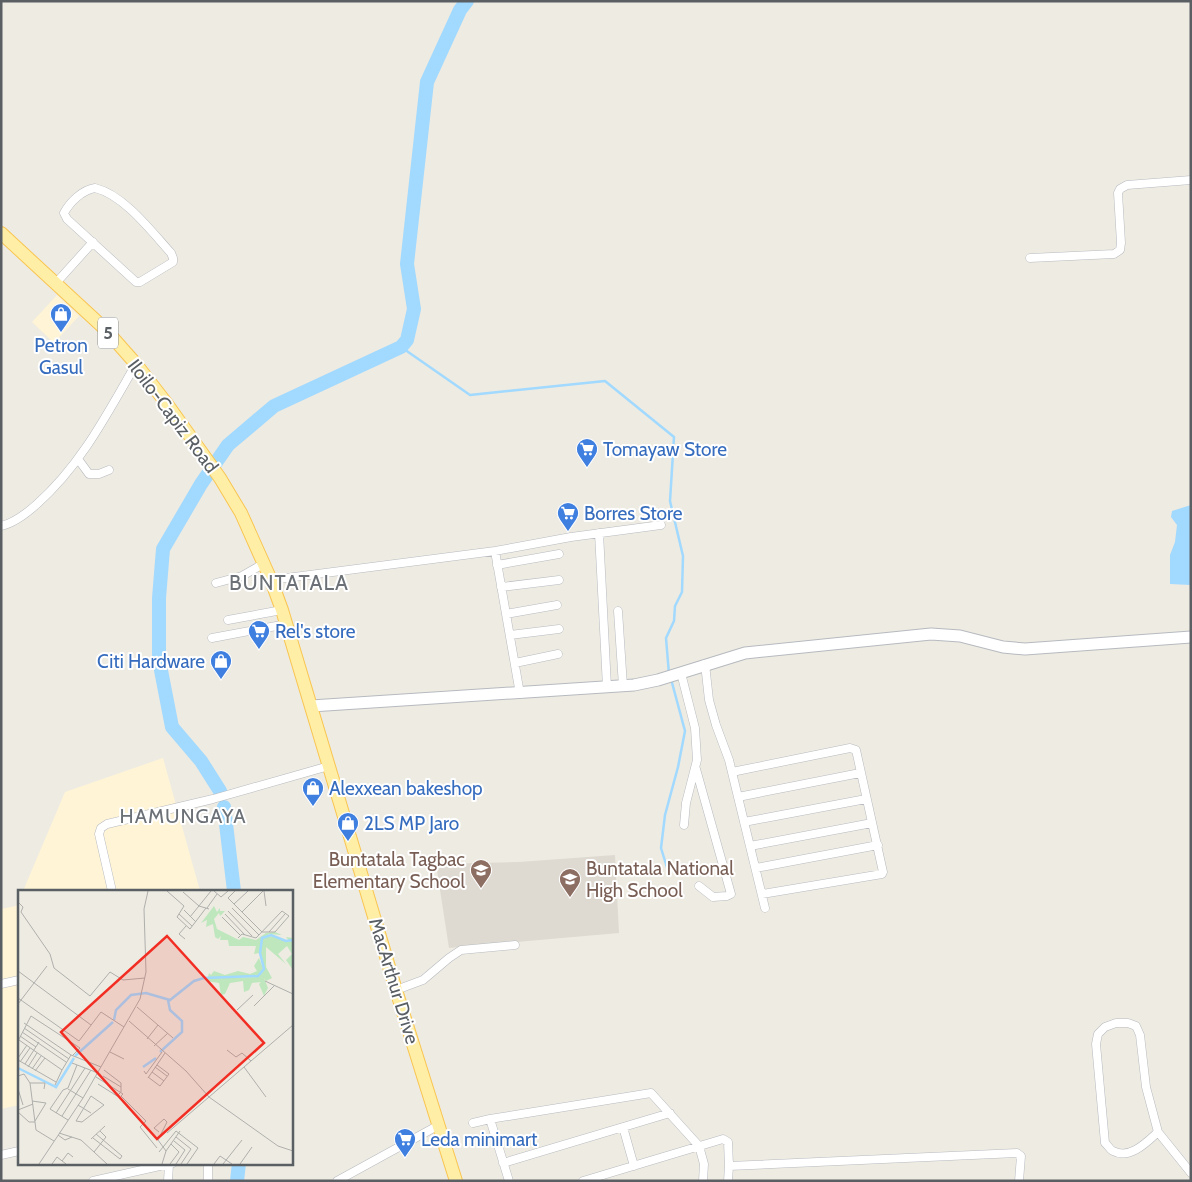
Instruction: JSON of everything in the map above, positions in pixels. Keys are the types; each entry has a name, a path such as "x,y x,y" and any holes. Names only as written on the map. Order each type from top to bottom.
{"main road":[{"name":"Iloilo-Capiz Road","path":"1,233 105,329 136,364 220,478 241,513 271,580"},
{"name":"MacArthur Drive","path":"271,580 287,624 454,1180"}],"street":[{"path":"1030,258 1114,254 1120,250 1121,243 1118,193 1120,189 1127,185 1191,180"},
{"path":"95,188 112,196 127,207 171,253 174,260 138,283 93,242 64,213 77,197 95,188"},
{"path":"56,283 93,242"},
{"path":"1,526 16,520 29,511 61,482 78,460 136,364"},
{"path":"78,460 89,474 99,474 109,470"},
{"path":"271,580 495,551 599,533 661,525"},
{"path":"599,533 607,687"},
{"path":"495,551 520,694"},
{"path":"497,565 559,554"},
{"path":"216,583 242,576 264,564"},
{"path":"501,588 560,580"},
{"path":"506,614 557,605"},
{"path":"228,620 282,610"},
{"path":"618,610 622,686"},
{"path":"212,638 287,624"},
{"path":"510,635 559,629"},
{"path":"311,706 622,686 658,680 745,653 931,634 960,636 1003,647 1025,649 1191,637"},
{"path":"515,663 558,654"},
{"path":"706,664 709,700 729,760 766,908"},
{"path":"679,674 695,728 696,769 731,894 713,897 700,886"},
{"path":"732,772 850,748 856,750 860,774 884,868 882,874 762,894"},
{"path":"112,890 99,834 101,828 107,824 213,799 329,766"},
{"path":"684,825 686,803 696,769"},
{"path":"738,797 860,774"},
{"path":"744,822 866,799"},
{"path":"750,846 872,822"},
{"path":"756,868 878,845"},
{"path":"396,990 423,980 461,950 515,945"},
{"path":"1,984 18,980"},
{"path":"1158,1132 1138,1149 1122,1154 1112,1151 1105,1143 1096,1044 1098,1034 1116,1023 1128,1023 1136,1026 1140,1035 1146,1087 1158,1132 1191,1173"},
{"path":"473,1123 649,1092 654,1095 699,1146 704,1164 703,1181"},
{"path":"503,1163 670,1113"},
{"path":"490,1119 509,1181"},
{"path":"337,1181 439,1125"},
{"path":"623,1127 634,1166"},
{"path":"583,1181 717,1140 728,1142 728,1181"},
{"path":"1,1155 18,1151"},
{"path":"729,1166 1017,1153 1020,1156 1019,1181"},
{"path":"93,1181 171,1164 168,1181"},
{"path":"208,1164 208,1181"}],"shaded area":[{"path":"57,295 79,316 54,343 32,322"},
{"path":"163,758 200,890 23,890 65,792"},
{"path":"615,855 619,933 449,948 436,864 519,862"},
{"path":"18,902 18,1105 1,1109 1,909 16,906"}],"water":[{"path":"1191,505 1191,585 1170,584 1170,555 1175,542 1177,525 1171,517 1172,511"}],"waterway":[{"path":"220,791 201,761 172,727 159,660 159,598 163,549 201,484 228,445 274,406 401,347 407,340 414,309 407,264 427,82 460,10 467,1"},
{"path":"401,347 470,395 605,381 674,437 670,501 683,556 682,592 675,606 674,621 666,638 669,674"},
{"path":"669,874 661,848 665,815 678,767 685,731 671,679"},
{"path":"224,807 234,890"},
{"path":"237,1181 239,1164"}],"place":[{"name":"Petron Gasul","path":"61,333"},
{"name":"Tomayaw Store","path":"587,468"},
{"name":"Borres Store","path":"568,532"},
{"name":"Rel's store","path":"259,650"},
{"name":"Citi Hardware","path":"221,680"},
{"name":"Alexxean bakeshop","path":"313,807"},
{"name":"2LS MP Jaro","path":"348,842"},
{"name":"Buntatala Tagbac Elementary School","path":"481,889"},
{"name":"Buntatala National High School","path":"570,898"},
{"name":"Leda minimart","path":"405,1158"}],"district":[{"name":"BUNTATALA","path":"289,582"},
{"name":"HAMUNGAYA","path":"183,816"}]}
